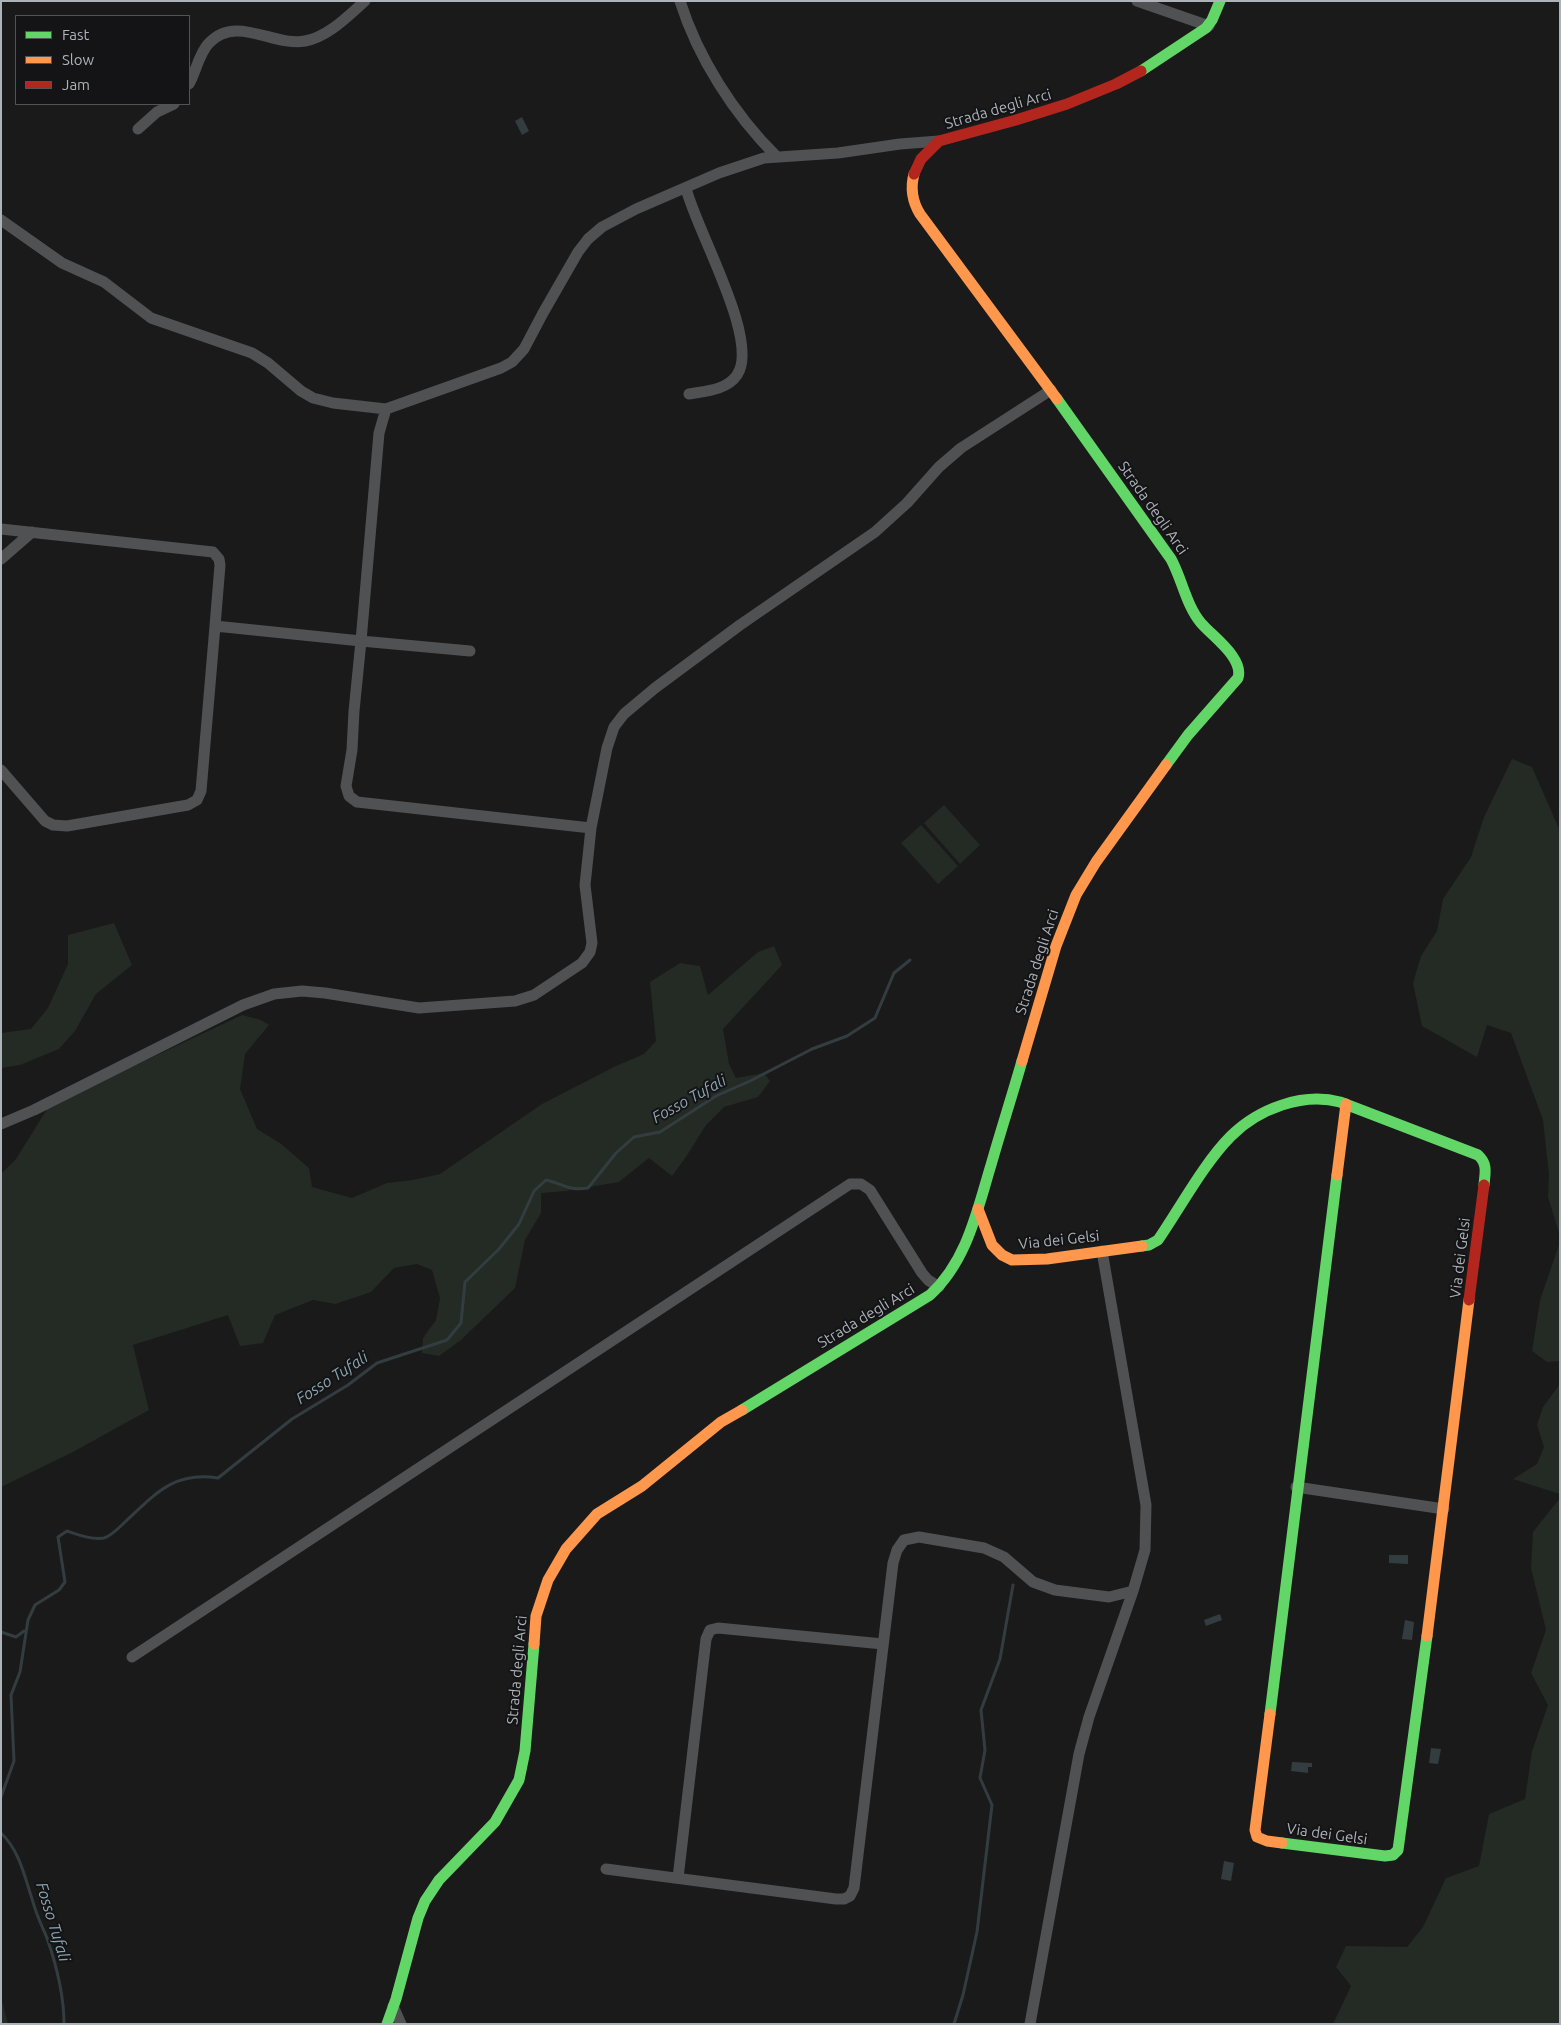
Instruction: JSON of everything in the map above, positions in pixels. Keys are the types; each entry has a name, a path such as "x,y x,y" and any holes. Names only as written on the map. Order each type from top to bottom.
{"street":[{"path":"190,82 206,48 218,37 230,32 242,31 288,42 309,41 336,26 365,1"},
{"path":"680,1 697,42 719,81 750,128 776,156"},
{"path":"1137,1 1209,26 1220,1"},
{"name":"Strada degli Arci","path":"387,2024 416,1923 428,1895 438,1880 495,1822 519,1780 525,1745 537,1610 548,1580 566,1549 597,1514 642,1486 726,1419 939,1288 959,1260 978,1209 1053,955 1076,895 1096,862 1177,750 1207,712 1237,680 1240,671 1238,664 1233,655 1196,616 1171,559 1051,390 943,248 914,204 912,190 917,167 926,151 939,141 1040,114 1119,82 1152,64 1209,26"},
{"path":"138,129 157,112 172,105"},
{"path":"1,220 62,262 104,282 151,318 252,353 268,363 312,398 333,403 386,409 488,373 512,362 524,350 542,313 578,252 592,235 636,209 735,167 776,156 832,154 900,144 939,141"},
{"path":"686,188 693,212 730,300 739,329 743,355 739,372 729,384 689,394"},
{"path":"1,1124 34,1110 252,1001 278,993 296,991 319,992 419,1008 515,1001 531,997 582,963 590,952 592,940 585,885 591,828 610,739 617,722 630,708 740,625 875,532 907,503 939,467 967,444 1051,390"},
{"path":"386,409 379,433 352,750 346,786 347,794 357,802 591,828"},
{"path":"1,529 213,552 219,559 220,565 201,791 194,802 188,805 67,826 56,826 45,821 1,770"},
{"path":"1,559 32,532"},
{"path":"215,626 470,651"},
{"name":"Via dei Gelsi","path":"978,1209 992,1245 997,1251 1008,1258 1021,1260 1042,1259 1146,1246 1155,1242 1232,1134 1252,1120 1278,1107 1306,1099 1328,1099 1346,1104 1478,1155 1484,1160 1486,1165 1444,1509 1400,1845 1398,1852 1392,1856 1267,1841 1257,1836 1255,1826 1296,1487 1346,1104"},
{"path":"132,1657 850,1184 861,1184 870,1190 922,1273 939,1288"},
{"path":"1030,2024 1080,1749 1145,1550 1146,1505 1102,1251"},
{"path":"1296,1487 1444,1509"},
{"path":"606,1869 844,1899 850,1896 854,1888 895,1555 902,1542 911,1537 948,1541 988,1549 1004,1557 1033,1582 1055,1590 1109,1597 1133,1591"},
{"path":"678,1878 706,1639 710,1630 718,1628 883,1644"},
{"path":"393,2006 401,2024"}],"shaded area":[{"path":"522,117 529,131 522,135 515,121"},
{"path":"1512,759 1532,767 1560,831 1560,1236 1548,1197 1549,1175 1543,1120 1511,1033 1487,1025 1477,1057 1422,1026 1413,983 1421,956 1437,931 1443,899 1471,857 1484,817"},
{"path":"944,805 980,845 960,864 924,823"},
{"path":"921,825 958,866 938,884 901,843"},
{"path":"114,923 132,965 96,994 75,1031 59,1049 20,1065 1,1068 1,1033 31,1029 48,1008 68,964 68,935"},
{"path":"774,946 782,965 723,1029 729,1064 736,1078 764,1073 770,1081 758,1097 724,1107 706,1125 672,1176 649,1158 619,1182 566,1191 541,1193 541,1213 525,1240 515,1288 461,1340 439,1356 422,1353 423,1338 436,1320 440,1298 432,1270 417,1264 394,1268 371,1292 335,1304 313,1300 275,1315 263,1343 240,1346 228,1315 133,1345 149,1410 73,1452 1,1487 1,1174 16,1159 49,1106 242,1015 261,1020 269,1025 245,1054 240,1089 257,1129 280,1143 309,1168 312,1187 352,1198 387,1183 440,1174 542,1104 616,1066 644,1054 656,1041 650,982 680,963 700,966 708,995 758,952"},
{"path":"1560,1242 1560,1361 1547,1362 1532,1351 1540,1300"},
{"path":"1560,1384 1560,1494 1513,1479 1537,1464 1544,1447 1537,1425 1543,1407"},
{"path":"1560,1498 1560,2024 1333,2024 1351,1986 1336,1967 1346,1946 1407,1947 1423,1927 1446,1878 1479,1866 1489,1814 1525,1799 1532,1751 1548,1705 1531,1673 1546,1630 1531,1568 1533,1532"},
{"path":"1389,1555 1408,1555 1408,1564 1389,1563"},
{"path":"1220,1614 1222,1620 1206,1626 1204,1620"},
{"path":"1405,1620 1414,1622 1412,1640 1402,1639"},
{"path":"1431,1748 1441,1749 1438,1764 1429,1763"},
{"path":"1292,1762 1312,1763 1312,1767 1308,1767 1308,1773 1291,1771"},
{"path":"1224,1861 1234,1863 1231,1881 1221,1879"},
{"path":"1,1997 8,2024 1,2024"}],"waterway":[{"name":"Fosso Tufali","path":"1,1797 14,1761 11,1695 20,1672 28,1620 35,1605 59,1590 65,1582 58,1537 67,1531 90,1538 107,1537 146,1502 177,1481 189,1478 218,1478 292,1419 348,1385 377,1363 447,1340 461,1323 465,1282 499,1249 519,1224 534,1191 546,1180 570,1188 588,1188 616,1153 634,1137 660,1132 716,1096 812,1049 847,1036 875,1018 894,973 910,960"},
{"path":"954,2024 963,1995 977,1932 992,1805 980,1778 985,1750 981,1710 1000,1659 1013,1585"},
{"path":"1,1632 16,1637 24,1631"},
{"name":"Fosso Tufali","path":"1,1833 8,1840 17,1856 47,1938 61,1991 64,2024"}],"traffic: fast":[{"path":"1141,71 1206,28 1212,20 1220,1"},
{"path":"1057,399 1171,559 1196,616 1226,648 1239,670 1238,678 1188,735 1166,765"},
{"path":"742,1410 930,1295 943,1282 962,1251 969,1234 1022,1061"},
{"path":"1142,1246 1149,1245 1158,1240 1211,1159 1231,1136 1254,1118 1282,1105 1296,1101 1326,1099 1340,1102 1478,1155 1485,1165 1484,1185"},
{"path":"1270,1714 1337,1175"},
{"path":"1282,1843 1385,1856 1393,1855 1398,1850 1427,1636"},
{"path":"387,2024 396,1999 418,1918 425,1901 439,1880 495,1822 519,1780 525,1751 534,1644"}],"traffic: slow":[{"path":"914,174 912,195 920,214 1057,399"},
{"path":"1022,1061 1056,946 1076,895 1096,862 1166,765"},
{"path":"1337,1175 1346,1104"},
{"path":"978,1209 992,1245 1002,1255 1012,1260 1047,1259 1142,1246"},
{"path":"1427,1636 1469,1300"},
{"path":"534,1644 536,1616 548,1580 566,1549 597,1514 642,1486 721,1422 742,1410"},
{"path":"1270,1714 1255,1830 1257,1837 1267,1841 1282,1843"}],"traffic: jam":[{"path":"914,174 921,159 939,141 1067,104 1116,84 1141,71"},
{"path":"1469,1300 1484,1185"}]}
